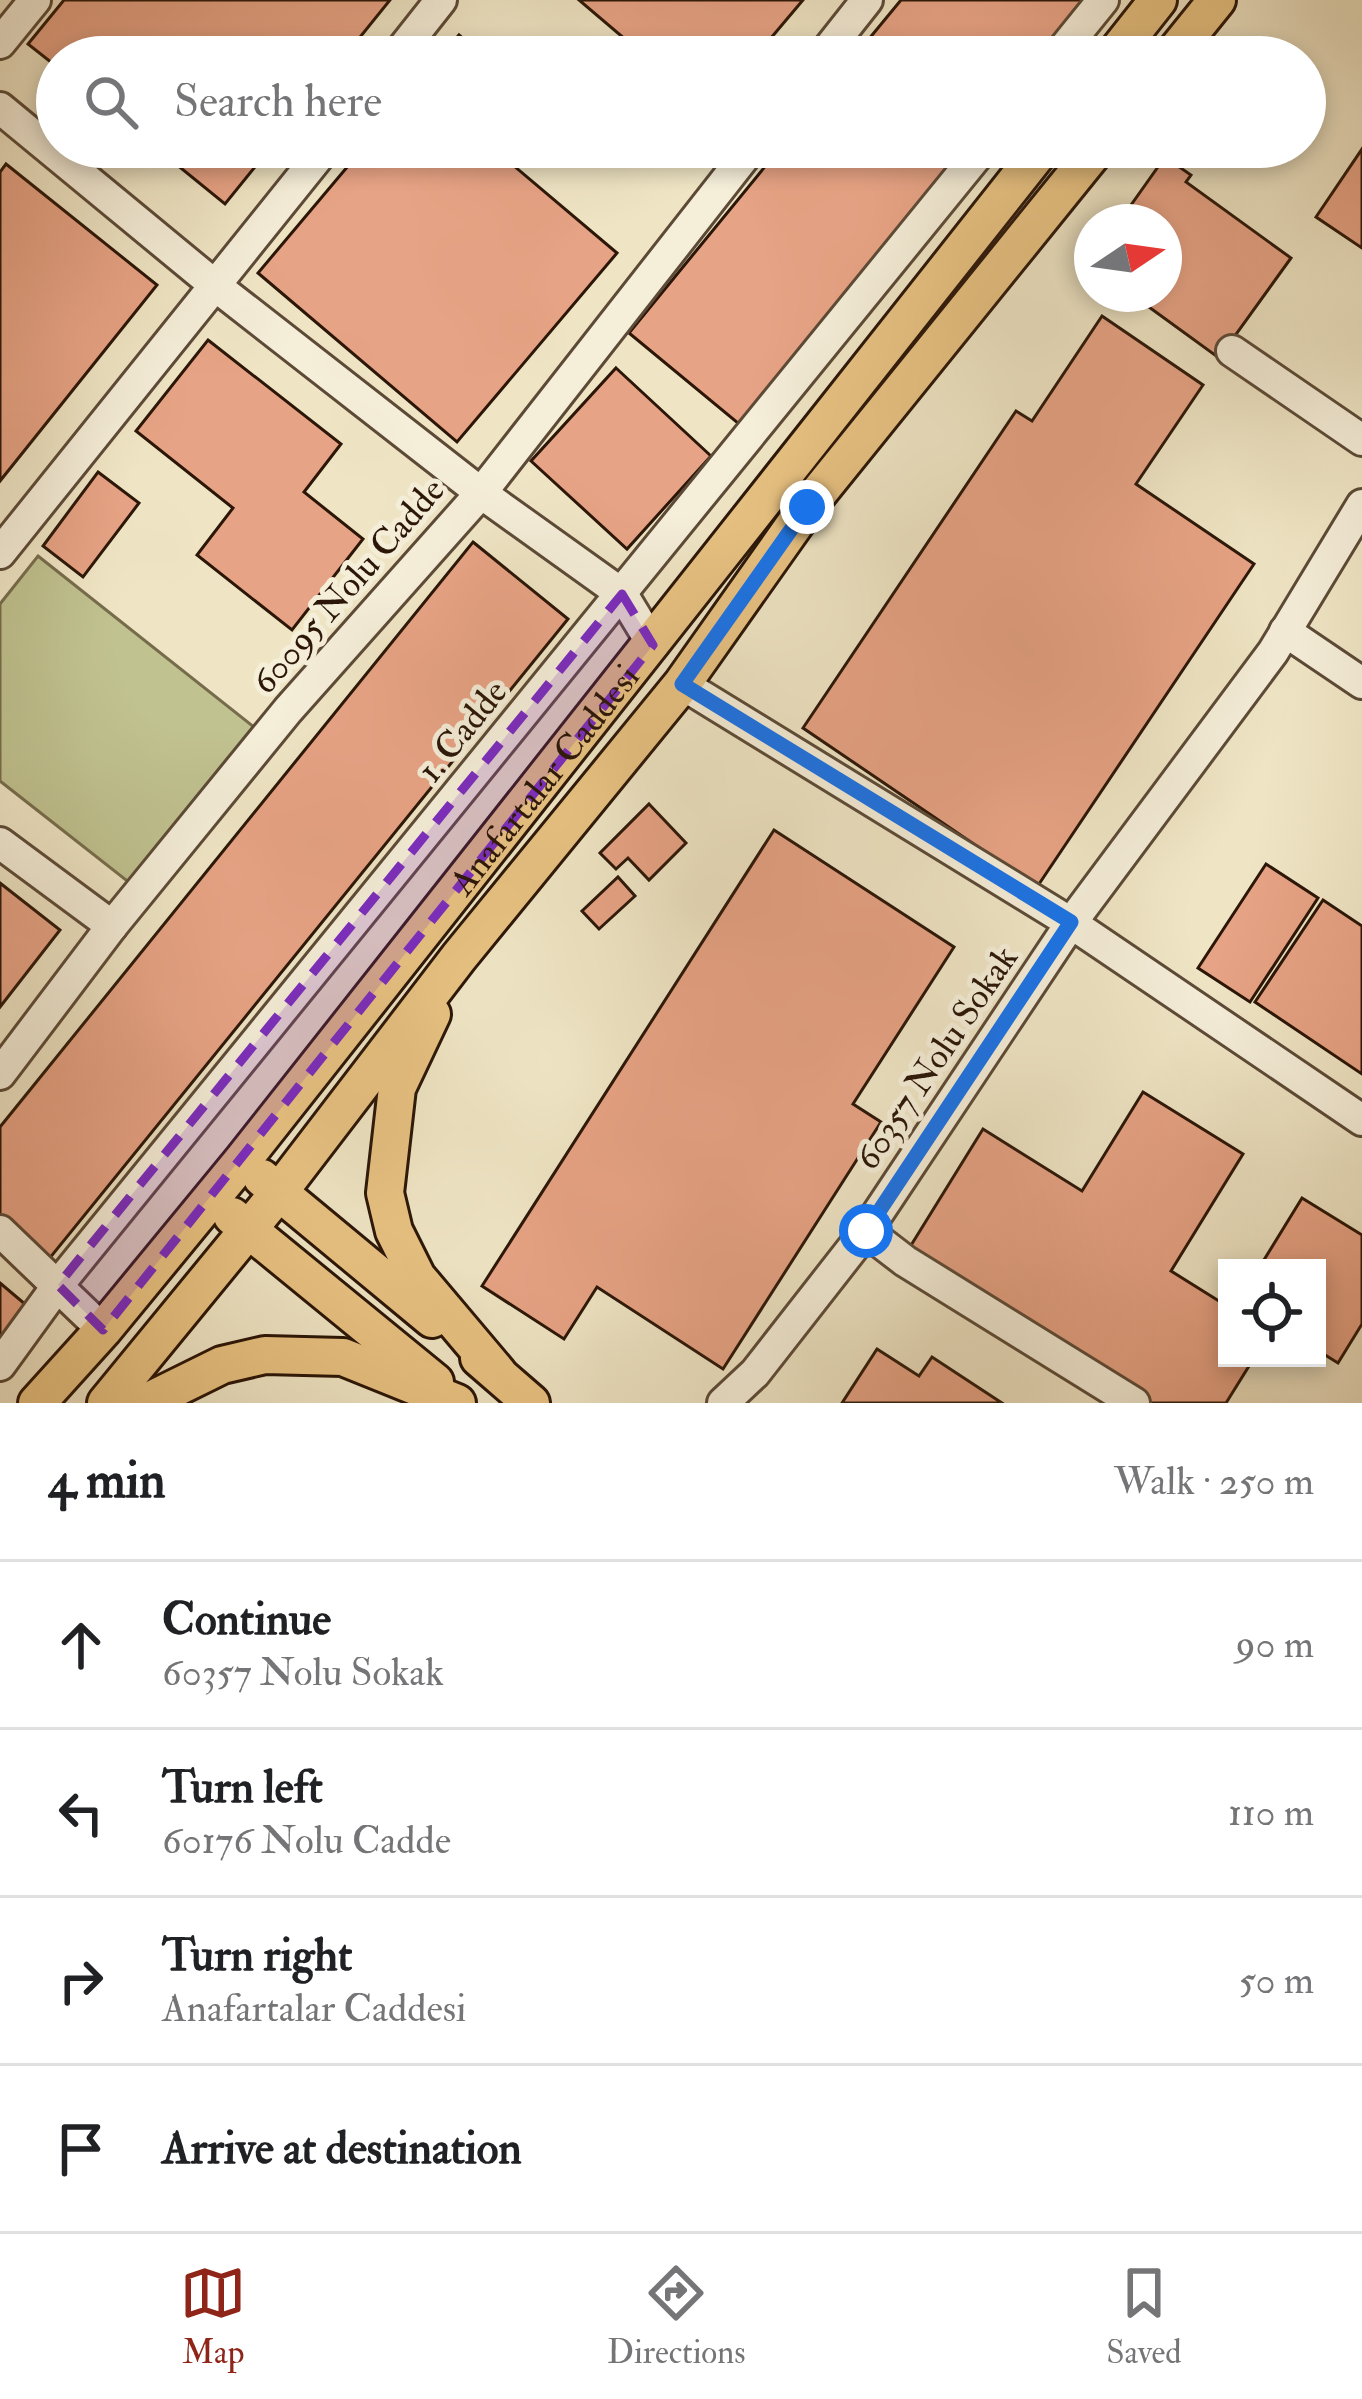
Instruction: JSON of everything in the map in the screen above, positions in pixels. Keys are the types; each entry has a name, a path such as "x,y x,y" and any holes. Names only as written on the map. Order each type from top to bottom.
{"main road":[{"path":"1130,36 1158,0"},
{"path":"1188,36 1217,0"},
{"name":"Anafartalar Caddesi","path":"37,1403 242,1161 1027,168"},
{"name":"Anafartalar Caddesi","path":"106,1403 682,684 807,507 1081,168"},
{"path":"459,957 397,1088 385,1193 394,1232 417,1277 498,1373"},
{"path":"242,1161 531,1403"},
{"path":"211,1198 458,1403"},
{"path":"145,1403 222,1365 265,1354 343,1357 458,1403"}],"street":[{"path":"0,43 35,0"},
{"path":"413,36 441,0"},
{"path":"839,36 867,0"},
{"path":"1074,36 1103,0"},
{"path":"0,108 36,138"},
{"path":"73,168 481,493 622,595 653,645"},
{"path":"0,554 310,168"},
{"name":"60095 Nolu Cadde","path":"0,1074 112,926 288,710 481,493 736,168"},
{"name":"1. Cadde","path":"0,1365 58,1285 967,168"},
{"path":"1232,351 1362,440"},
{"name":"60357 Nolu Sokak","path":"722,1403 755,1373 866,1231 1071,922 1285,631 1362,505"},
{"path":"1285,631 1362,683"},
{"path":"682,684 1071,922 1362,1120"},
{"path":"0,843 112,926"},
{"path":"0,1231 103,1330"},
{"path":"866,1231 905,1261 1134,1403"}],"highlighted area":[{"path":"622,594 653,645 103,1330 58,1285"}],"green space":[{"path":"38,556 254,727 131,884 0,781 0,604"}],"building":[{"path":"64,0 390,0 361,36 36,36 36,50 28,44"},
{"path":"579,0 803,0 773,36 621,36"},
{"path":"901,0 1086,0 1056,36 871,36"},
{"path":"1362,149 1362,248 1316,217"},
{"path":"6,164 157,285 0,481 0,172"},
{"path":"181,168 254,168 225,204"},
{"path":"346,168 516,168 617,253 457,442 258,273"},
{"path":"764,168 949,168 739,424 629,333"},
{"path":"1157,168 1181,168 1191,175 1186,182 1291,258 1219,358 1156,312 1182,312 1182,204 1132,204"},
{"path":"1102,316 1203,385 1136,484 1254,564 1037,887 803,728 1016,411 1032,421"},
{"path":"208,340 341,444 304,492 363,539 292,630 197,555 233,508 136,431"},
{"path":"616,368 711,456 627,549 531,461"},
{"path":"98,472 139,503 83,577 43,546"},
{"path":"473,542 568,619 49,1259 0,1219 0,1127"},
{"path":"649,804 686,843 649,880 628,858 616,869 600,853"},
{"path":"774,830 954,947 853,1104 881,1122 723,1369 597,1287 564,1339 482,1286"},
{"path":"1266,864 1318,898 1250,1002 1198,968"},
{"path":"618,877 635,896 599,929 582,911"},
{"path":"0,883 60,930 0,1007"},
{"path":"1323,900 1362,926 1362,1074 1255,1002"},
{"path":"1143,1092 1243,1154 1171,1271 1218,1300 1218,1367 1248,1367 1226,1403 1143,1403 905,1255 983,1129 1082,1191"},
{"path":"1302,1198 1362,1235 1362,1324 1338,1363 1326,1356 1326,1259 1265,1259"},
{"path":"0,1283 32,1310 0,1349"},
{"path":"877,1349 919,1376 932,1357 1002,1403 842,1403"}],"route":[{"path":"807,507 682,684 1071,922 866,1231"}]}
